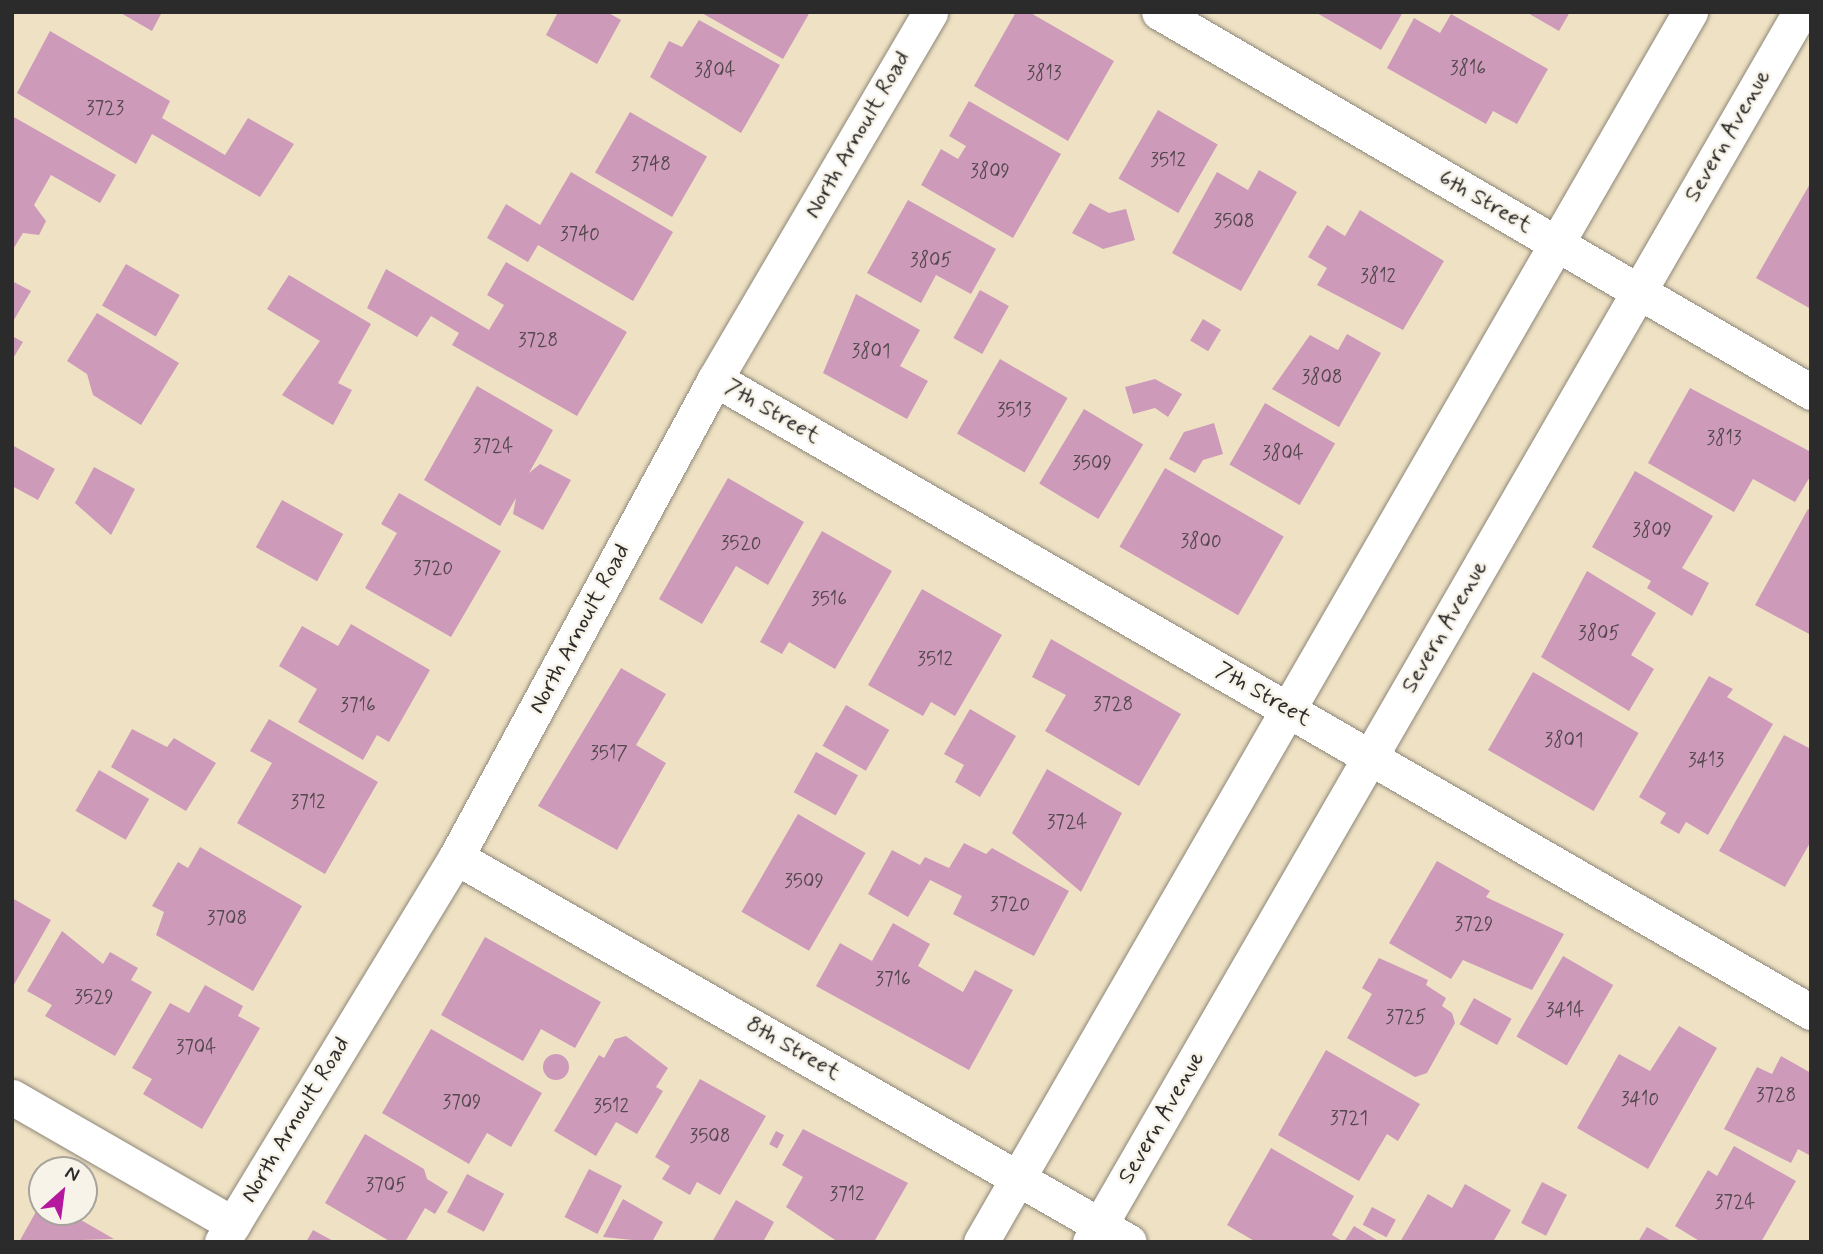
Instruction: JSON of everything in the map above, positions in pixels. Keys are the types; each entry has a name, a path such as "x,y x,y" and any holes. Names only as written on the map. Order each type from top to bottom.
{"street":[{"name":"North Arnoult Road","path":"227,1233 456,857 715,379 930,12"},
{"name":"6th Street","path":"1159,12 1811,392"},
{"path":"981,1242 1690,12"},
{"name":"Severn Avenue","path":"1106,1236 1370,757 1800,12"},
{"name":"7th Street","path":"715,379 1811,1012"},
{"name":"8th Street","path":"456,857 1018,1177 1106,1236"},
{"path":"12,1097 227,1233"}],"building":[{"path":"119,12 162,12 152,31"},
{"path":"558,12 607,12 621,20 597,64 546,35"},
{"path":"700,12 810,12 783,59"},
{"path":"1016,12 1029,12 1114,61 1068,141 974,86"},
{"path":"1315,12 1403,12 1381,50"},
{"path":"1526,12 1570,12 1559,31"},
{"path":"1451,14 1548,69 1517,124 1493,111 1486,124 1387,68 1414,18 1440,33"},
{"path":"699,20 780,65 741,133 650,77 669,41 682,47"},
{"path":"50,31 170,101 162,118 225,155 248,118 294,144 260,197 152,134 136,164 17,93"},
{"path":"969,101 1061,154 1013,238 921,185 941,149 958,159 966,146 949,136"},
{"path":"1158,110 1218,144 1178,213 1118,178"},
{"path":"630,112 707,156 672,217 595,173"},
{"path":"12,116 116,175 100,203 51,175 34,205 46,221 39,235 23,233 12,251"},
{"path":"1259,170 1297,192 1241,291 1172,253 1217,172 1248,190"},
{"path":"571,172 673,232 633,301 538,245 528,262 487,238 506,204 540,225"},
{"path":"1811,182 1811,309 1756,278"},
{"path":"908,200 996,249 971,294 936,275 921,303 867,273"},
{"path":"1090,203 1109,213 1126,209 1135,240 1103,249 1072,233"},
{"path":"1360,210 1444,261 1403,330 1317,285 1327,268 1308,257 1327,225 1345,236"},
{"path":"506,262 627,332 577,416 452,345 459,333 431,316 417,337 367,308 386,269 489,330 504,305 487,295"},
{"path":"126,264 180,295 156,337 102,306"},
{"path":"289,275 371,324 338,383 352,390 333,425 282,395 320,341 267,309"},
{"path":"12,281 31,291 12,323"},
{"path":"980,290 1009,306 982,354 953,338"},
{"path":"856,294 920,330 900,366 928,381 907,419 823,373"},
{"path":"97,313 179,363 141,425 93,395 87,374 67,361"},
{"path":"1203,319 1221,330 1208,351 1190,340"},
{"path":"1347,334 1381,353 1339,427 1272,389 1310,335 1338,350"},
{"path":"12,336 23,342 12,360"},
{"path":"1000,359 1068,398 1025,472 957,433"},
{"path":"1155,379 1182,394 1168,417 1155,408 1133,414 1125,387"},
{"path":"477,386 553,430 529,473 540,464 571,480 543,530 513,514 516,498 500,526 424,480"},
{"path":"1690,388 1811,452 1811,475 1795,502 1753,479 1734,512 1648,463"},
{"path":"1265,403 1335,444 1300,505 1230,464"},
{"path":"1084,409 1143,445 1098,519 1039,484"},
{"path":"1214,423 1223,454 1203,460 1195,473 1169,459 1184,432"},
{"path":"12,445 55,469 38,500 12,486"},
{"path":"94,467 135,489 111,535 75,503"},
{"path":"1165,468 1284,536 1238,615 1120,547"},
{"path":"1635,471 1713,516 1682,568 1709,583 1692,616 1647,588 1651,581 1592,547"},
{"path":"728,478 804,522 768,585 736,566 702,624 659,599"},
{"path":"399,493 501,551 451,637 365,588 397,533 381,524"},
{"path":"282,500 343,534 317,581 256,547"},
{"path":"1808,509 1811,511 1811,635 1755,605"},
{"path":"822,531 892,571 835,669 789,642 782,654 760,642"},
{"path":"1587,571 1656,613 1631,655 1654,669 1629,711 1541,657"},
{"path":"922,589 1002,635 955,716 931,702 923,716 868,685"},
{"path":"351,624 430,670 389,742 377,735 363,760 298,722 317,689 279,666 302,626 338,646"},
{"path":"1051,639 1181,714 1139,786 1045,731 1066,695 1032,677"},
{"path":"621,668 666,694 636,745 666,763 617,850 538,806"},
{"path":"1533,672 1639,733 1594,811 1488,750"},
{"path":"1709,676 1733,689 1727,697 1773,724 1708,835 1686,822 1679,834 1660,823 1666,813 1639,797"},
{"path":"846,705 889,730 866,771 822,746"},
{"path":"970,709 1016,736 980,797 955,782 964,765 944,754"},
{"path":"269,719 378,782 325,874 237,823 272,763 250,751"},
{"path":"132,729 167,747 174,738 216,763 186,811 111,767"},
{"path":"1784,735 1811,749 1811,841 1785,887 1719,851"},
{"path":"816,752 858,775 836,816 794,792"},
{"path":"1047,769 1122,813 1081,892 1012,833"},
{"path":"99,770 149,799 126,840 76,811"},
{"path":"798,814 866,853 809,951 742,912"},
{"path":"964,843 986,854 992,848 1069,891 1034,956 953,914 962,896 930,880 908,917 868,894 892,850 920,865 925,857 949,868"},
{"path":"200,847 302,906 253,991 156,935 164,912 152,906 178,862 188,868"},
{"path":"1437,861 1490,891 1486,897 1564,934 1532,990 1463,960 1451,979 1389,943"},
{"path":"12,898 51,920 12,988"},
{"path":"893,923 930,944 918,966 963,992 975,970 1013,990 969,1070 816,986 840,943 872,961"},
{"path":"62,931 103,964 110,952 138,968 131,980 152,992 115,1056 45,1016 52,1005 27,991"},
{"path":"485,937 601,1002 575,1048 541,1029 523,1061 441,1015"},
{"path":"1563,956 1613,985 1567,1066 1516,1037"},
{"path":"1379,958 1428,980 1426,985 1446,998 1442,1006 1452,1013 1455,1023 1427,1073 1415,1077 1347,1038 1372,994 1362,988"},
{"path":"205,985 243,1006 238,1016 260,1028 202,1129 143,1094 152,1079 132,1068 170,1003 189,1013"},
{"path":"1474,998 1512,1019 1497,1045 1459,1024"},
{"path":"1679,1026 1717,1048 1648,1169 1577,1128 1619,1054 1650,1071"},
{"path":"431,1029 542,1093 511,1147 487,1133 469,1164 382,1113"},
{"path":"626,1036 668,1068 656,1087 663,1091 637,1134 616,1122 596,1156 554,1131 599,1055 604,1058 615,1039"},
{"path":"1326,1050 1420,1104 1398,1141 1387,1134 1359,1181 1278,1135"},
{"path":"556,1054 565,1058 569,1067 565,1076 556,1080 547,1076 543,1067 547,1058"},
{"path":"1781,1056 1811,1073 1811,1156 1798,1149 1791,1163 1724,1129 1757,1067 1772,1074"},
{"path":"700,1079 766,1116 720,1195 697,1182 690,1195 662,1179 670,1166 655,1157"},
{"path":"803,1129 908,1183 874,1242 838,1242 786,1207 803,1177 782,1165"},
{"path":"776,1131 784,1135 777,1148 769,1144"},
{"path":"365,1134 424,1169 427,1179 448,1192 435,1214 425,1208 405,1242 391,1242 325,1203"},
{"path":"1734,1146 1796,1181 1761,1242 1701,1242 1675,1226 1708,1170 1717,1176"},
{"path":"1271,1148 1354,1196 1332,1235 1344,1242 1256,1242 1227,1225"},
{"path":"589,1169 622,1186 597,1234 564,1217"},
{"path":"467,1174 504,1194 484,1232 447,1212"},
{"path":"1542,1182 1567,1195 1546,1236 1521,1223"},
{"path":"1465,1184 1511,1210 1493,1242 1400,1242 1428,1194 1452,1208"},
{"path":"623,1199 663,1222 652,1242 603,1237"},
{"path":"736,1200 774,1222 763,1242 712,1242"},
{"path":"1372,1207 1396,1220 1386,1237 1363,1225"},
{"path":"28,1226 91,1226 114,1239 19,1242"},
{"path":"1354,1226 1380,1242 1344,1242"},
{"path":"1647,1227 1673,1242 1638,1242"},
{"path":"313,1230 335,1242 306,1242"}]}
